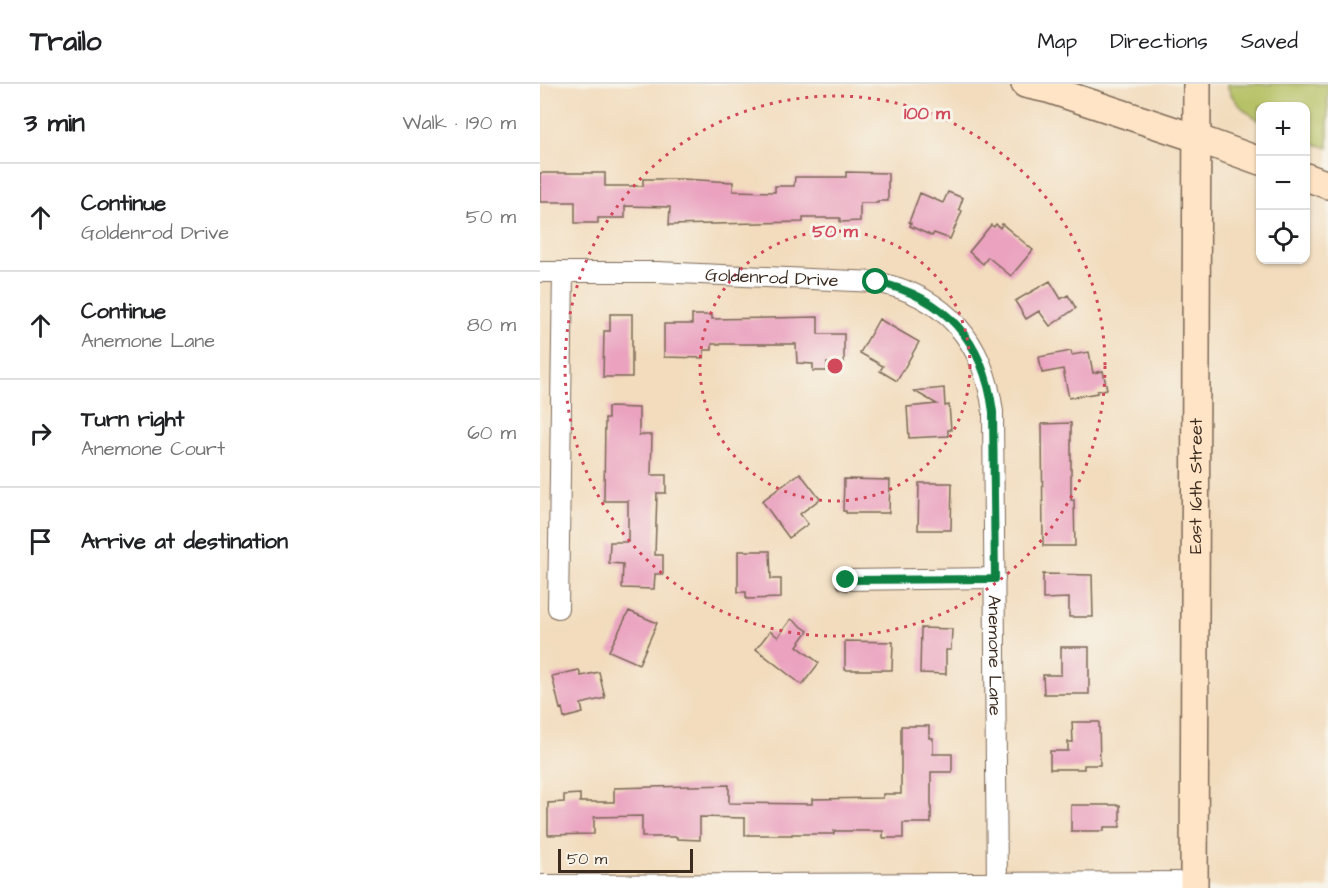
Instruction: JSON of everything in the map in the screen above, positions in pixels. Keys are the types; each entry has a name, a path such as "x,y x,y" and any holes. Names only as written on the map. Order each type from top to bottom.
{"street":[{"path":"1025,84 1048,89 1256,160"},
{"name":"East 16th Street","path":"1194,885 1197,84"},
{"path":"1310,179 1328,185"},
{"name":"Goldenrod Drive","path":"540,272 657,272 876,282 902,288 932,304 952,320 977,355"},
{"path":"558,608 562,272"},
{"name":"Anemone Lane","path":"977,355 989,387 993,412 997,885"},
{"path":"846,580 995,579"},
{"path":"540,885 1194,885"}],"green space":[{"path":"1227,84 1328,84 1328,148 1310,142 1310,102 1256,102 1256,118 1244,110"}],"building":[{"path":"846,172 888,173 888,201 860,203 860,221 840,222 840,218 803,218 803,222 669,225 670,207 625,206 625,218 598,218 598,223 575,223 575,202 540,202 540,173 605,173 605,186 643,186 643,179 682,179 733,182 733,191 775,192 775,186 794,186 795,177 846,177"},
{"path":"948,192 963,198 959,209 962,211 950,239 934,233 932,236 910,226 909,222 920,193 943,203"},
{"path":"996,224 1000,228 1002,224 1033,250 1011,276 988,257 983,264 969,252 991,225 994,227"},
{"path":"1050,281 1061,299 1068,295 1076,308 1050,326 1039,311 1026,319 1015,301"},
{"path":"610,314 632,314 632,377 603,377 604,331 610,331"},
{"path":"692,315 712,315 712,319 818,317 818,334 844,334 844,363 827,363 827,371 813,371 813,364 797,363 796,344 712,344 712,350 704,350 704,358 664,357 664,324 692,324"},
{"path":"879,319 919,342 897,381 880,371 883,366 860,353"},
{"path":"1071,351 1072,355 1089,352 1093,373 1103,371 1107,389 1069,398 1063,369 1042,373 1039,357"},
{"path":"944,388 945,406 949,405 951,430 948,430 948,436 909,438 907,407 937,404 914,391"},
{"path":"608,407 639,408 639,435 652,435 651,475 666,475 666,493 657,493 655,555 663,555 663,574 655,574 654,589 622,588 623,564 609,563 610,542 628,542 628,501 604,501 605,419 608,419"},
{"path":"1071,423 1071,500 1074,500 1075,546 1043,546 1042,424"},
{"path":"800,473 820,499 800,514 808,524 789,538 762,501"},
{"path":"844,479 890,480 889,513 846,513 843,511"},
{"path":"919,483 952,483 951,530 918,530"},
{"path":"738,551 770,551 771,579 781,579 781,598 746,599 746,592 738,592"},
{"path":"1043,574 1092,575 1093,617 1069,617 1069,598 1043,599"},
{"path":"629,611 657,623 639,664 609,651"},
{"path":"791,619 808,631 797,646 819,663 802,685 756,649 770,631 778,637"},
{"path":"921,628 952,629 951,650 946,650 946,674 920,673"},
{"path":"845,641 893,642 892,670 845,670"},
{"path":"1061,647 1089,647 1089,694 1044,694 1043,675 1061,675"},
{"path":"579,670 581,676 599,672 605,698 581,704 583,713 564,718 552,676"},
{"path":"1072,722 1099,722 1100,765 1084,765 1084,769 1050,769 1050,751 1068,751 1068,742 1073,742"},
{"path":"901,726 929,726 929,738 933,738 933,754 952,754 952,772 931,772 931,823 903,823 903,838 883,838 883,831 745,835 745,818 700,817 700,840 677,839 677,837 642,837 642,816 594,817 594,834 548,835 548,803 564,802 564,795 580,794 580,802 614,802 614,788 729,785 729,803 812,804 812,799 883,798 883,794 901,794"},
{"path":"1071,805 1120,805 1120,827 1104,827 1104,831 1071,831"}],"route":[{"path":"846,580 995,579 993,412 984,370 968,340 952,320 939,309 909,292 876,282"}]}
